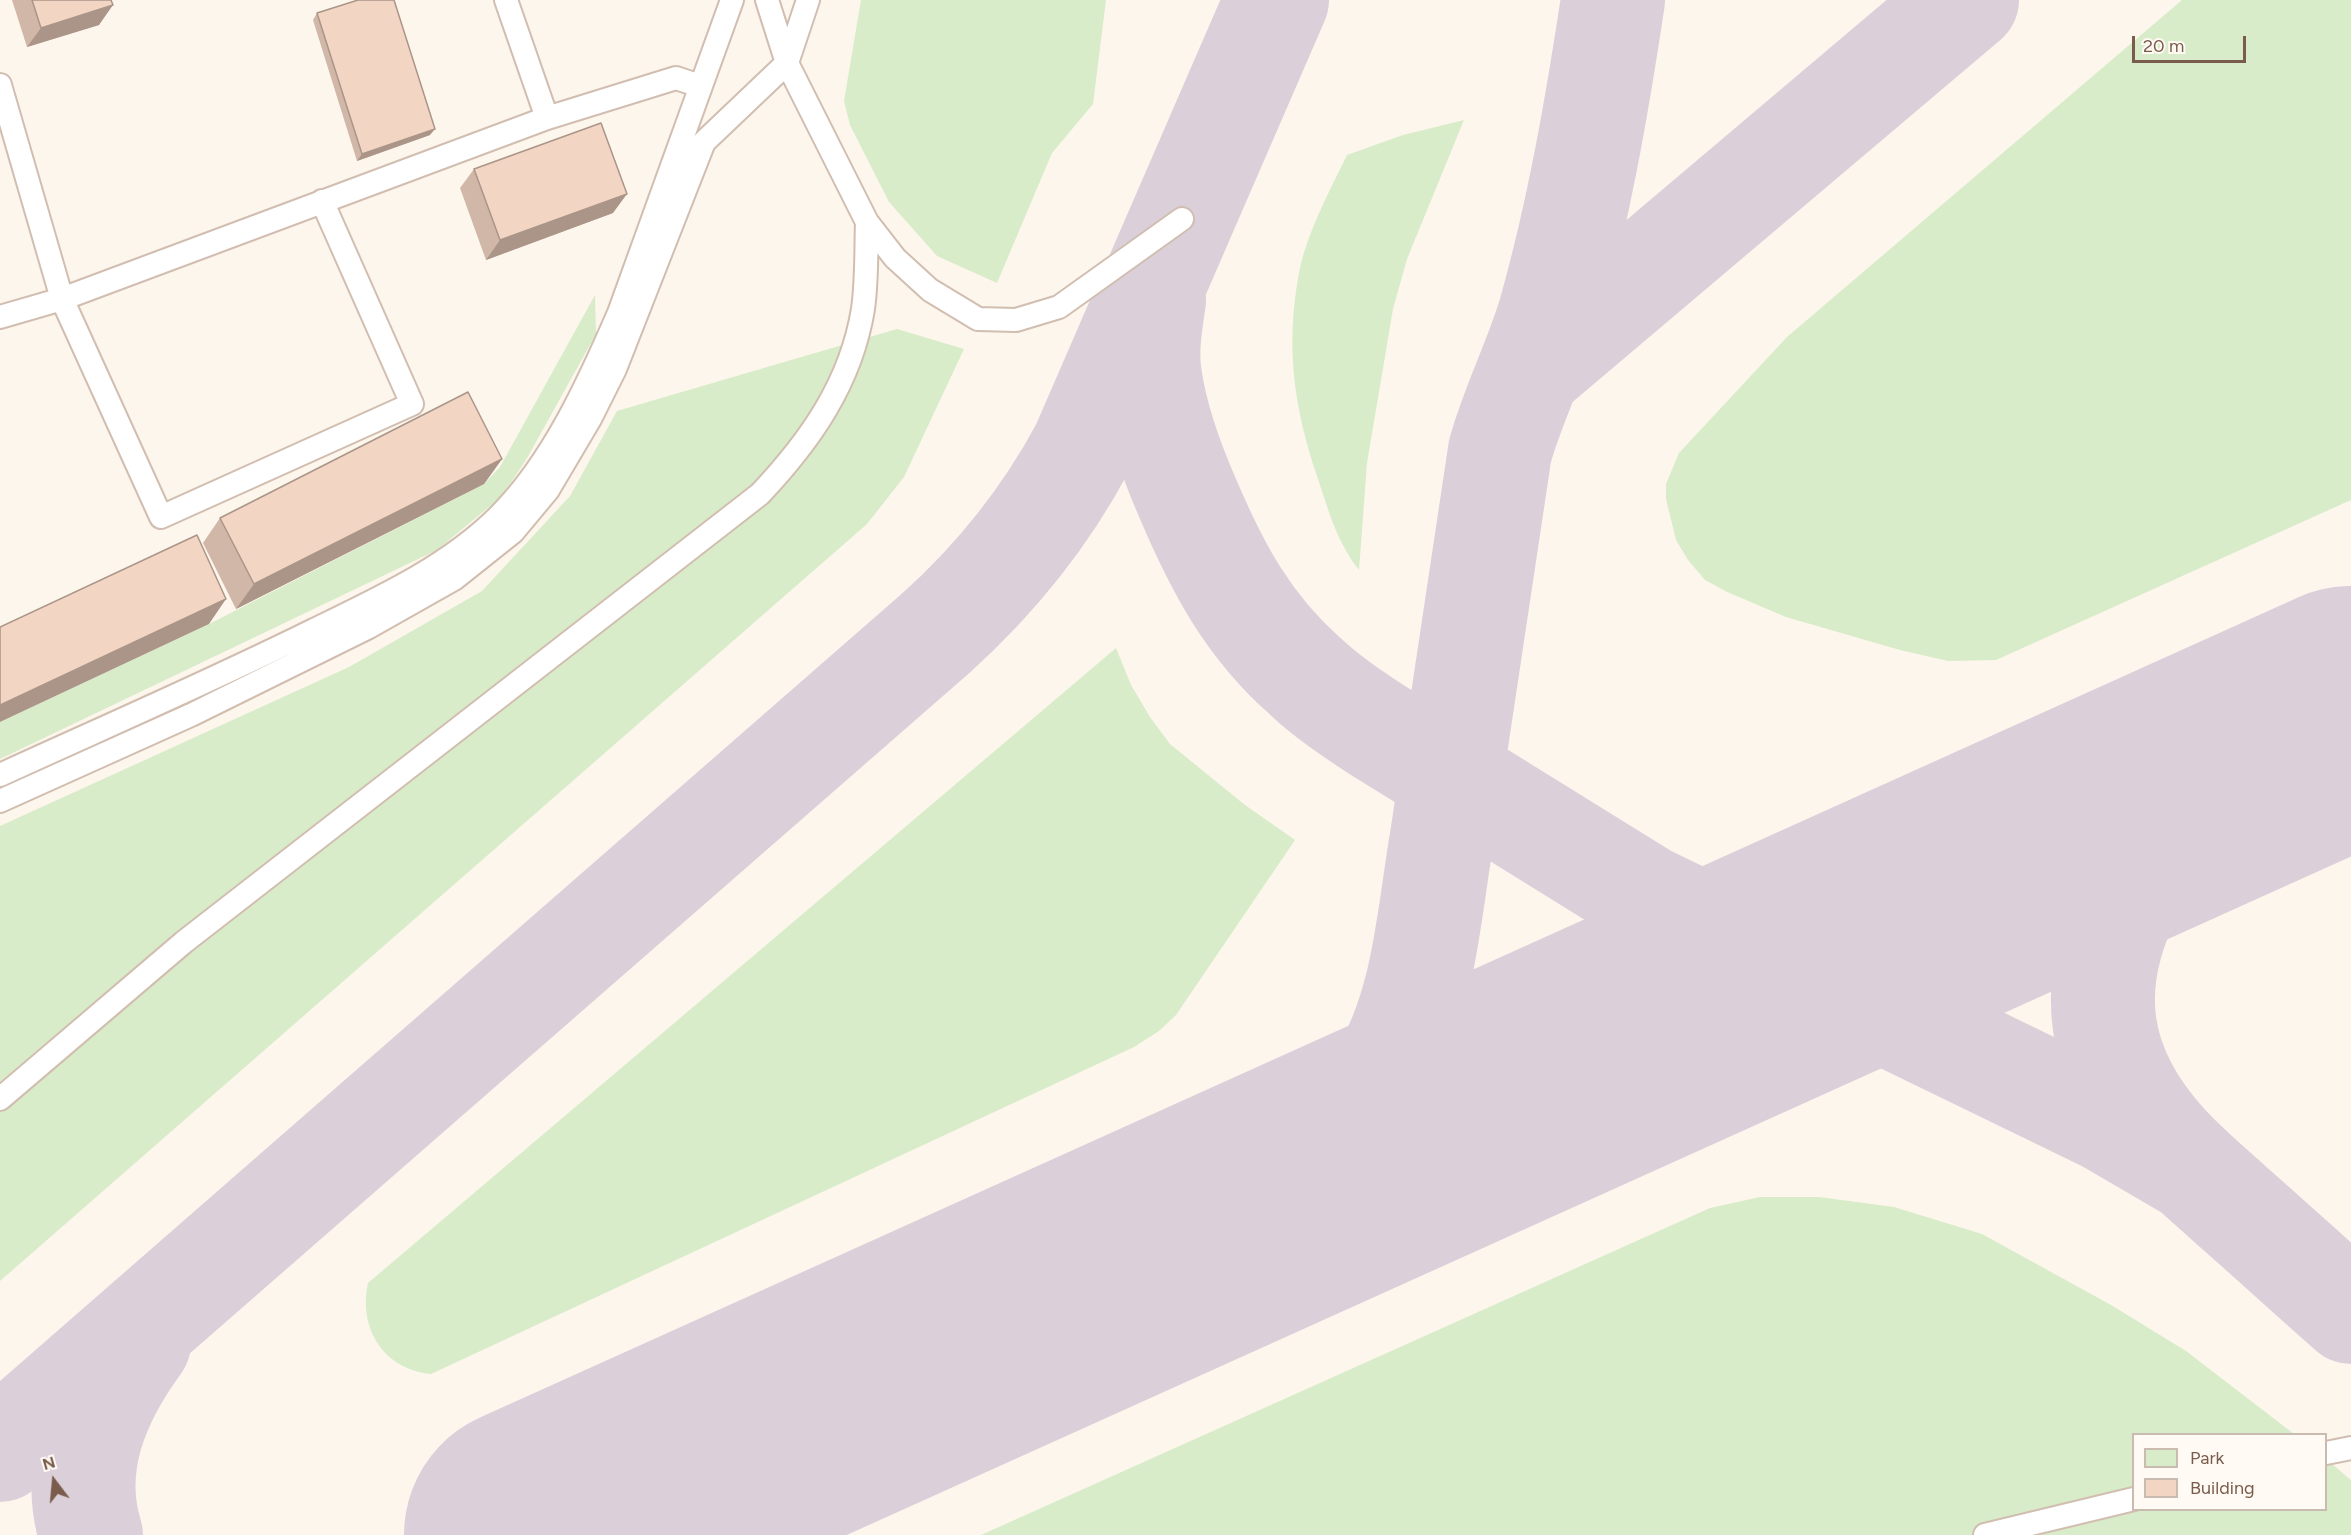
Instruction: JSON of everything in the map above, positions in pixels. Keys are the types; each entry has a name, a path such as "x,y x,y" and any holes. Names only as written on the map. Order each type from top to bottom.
{"lane":[{"path":"506,0 547,118"},
{"path":"0,775 264,655 363,606 419,576 460,549 499,516 517,496 547,454 598,362 619,313 732,0"},
{"path":"767,0 787,63 867,222 895,258 930,290 978,319 1016,320 1059,308 1182,219"},
{"path":"0,801 191,715 369,627 454,579 513,532 553,482 591,418 615,369 704,142 787,63 808,0"},
{"path":"0,316 63,298 547,118 676,78 700,86"},
{"path":"0,85 63,298 161,517 412,404 322,201"},
{"path":"0,1099 184,942 760,494 806,442 840,387 856,339 863,308 867,222"},
{"path":"2327,1453 2351,1448"},
{"path":"1985,1535 2132,1499"}],"green space":[{"path":"861,0 1106,0 1093,104 1052,153 997,283 937,256 889,202 850,125 844,101"},
{"path":"2182,0 2351,0 2351,500 1996,660 1948,661 1900,650 1786,617 1705,580 1688,560 1676,540 1666,499 1666,484 1679,453 1787,337"},
{"path":"1464,120 1407,259 1393,309 1367,463 1359,570 1339,538 1330,515 1310,453 1298,403 1294,378 1293,327 1302,258 1319,213 1347,155 1403,135"},
{"path":"595,295 596,334 526,460 501,497 437,550 0,759 0,722 209,624 484,484 500,467"},
{"path":"897,329 964,349 904,477 867,524 0,1281 0,826 349,667 482,591 570,496 617,411"},
{"path":"1116,648 1131,685 1170,744 1245,805 1295,840 1176,1015 1159,1031 1134,1047 431,1374 400,1364 387,1355 378,1344 367,1316 368,1283"},
{"path":"1760,1197 1819,1197 1894,1207 1982,1234 2111,1305 2186,1351 2293,1433 2132,1433 2132,1511 2327,1511 2327,1460 2351,1480 2351,1535 981,1535 1710,1208"}],"building":[{"path":"32,0 111,0 113,5 41,28"},
{"path":"358,0 394,0 435,129 362,154 317,13"},
{"path":"601,123 627,194 500,240 474,169"},
{"path":"468,392 502,459 254,584 220,518"},
{"path":"197,535 226,599 0,705 0,627"}],"taxiway":[{"path":"0,1450 936,633 999,569 1036,523 1083,447 1277,0"},
{"path":"1219,1225 1294,1176 1335,1137 1354,1115 1387,1065 1410,1011 1429,924 1500,451 1550,313 1570,236 1613,0"},
{"path":"1531,369 1967,0"},
{"path":"1154,300 1148,349 1153,393 1165,439 1188,499 1210,548 1251,616 1285,657 1321,690 1374,728 1645,896 2108,1121 2192,1170"},
{"path":"2238,766 2207,785 2184,808 2173,821 2138,879 2116,927 2107,961 2103,993 2105,1025 2112,1055 2124,1085 2142,1115 2166,1144 2198,1176 2351,1312"},
{"path":"1723,925 1751,930 1805,932 1857,925 1935,902"},
{"path":"91,1535 85,1509 83,1483 91,1434 111,1387 139,1343"}],"runway":[{"path":"533,1535 2351,715"}]}
